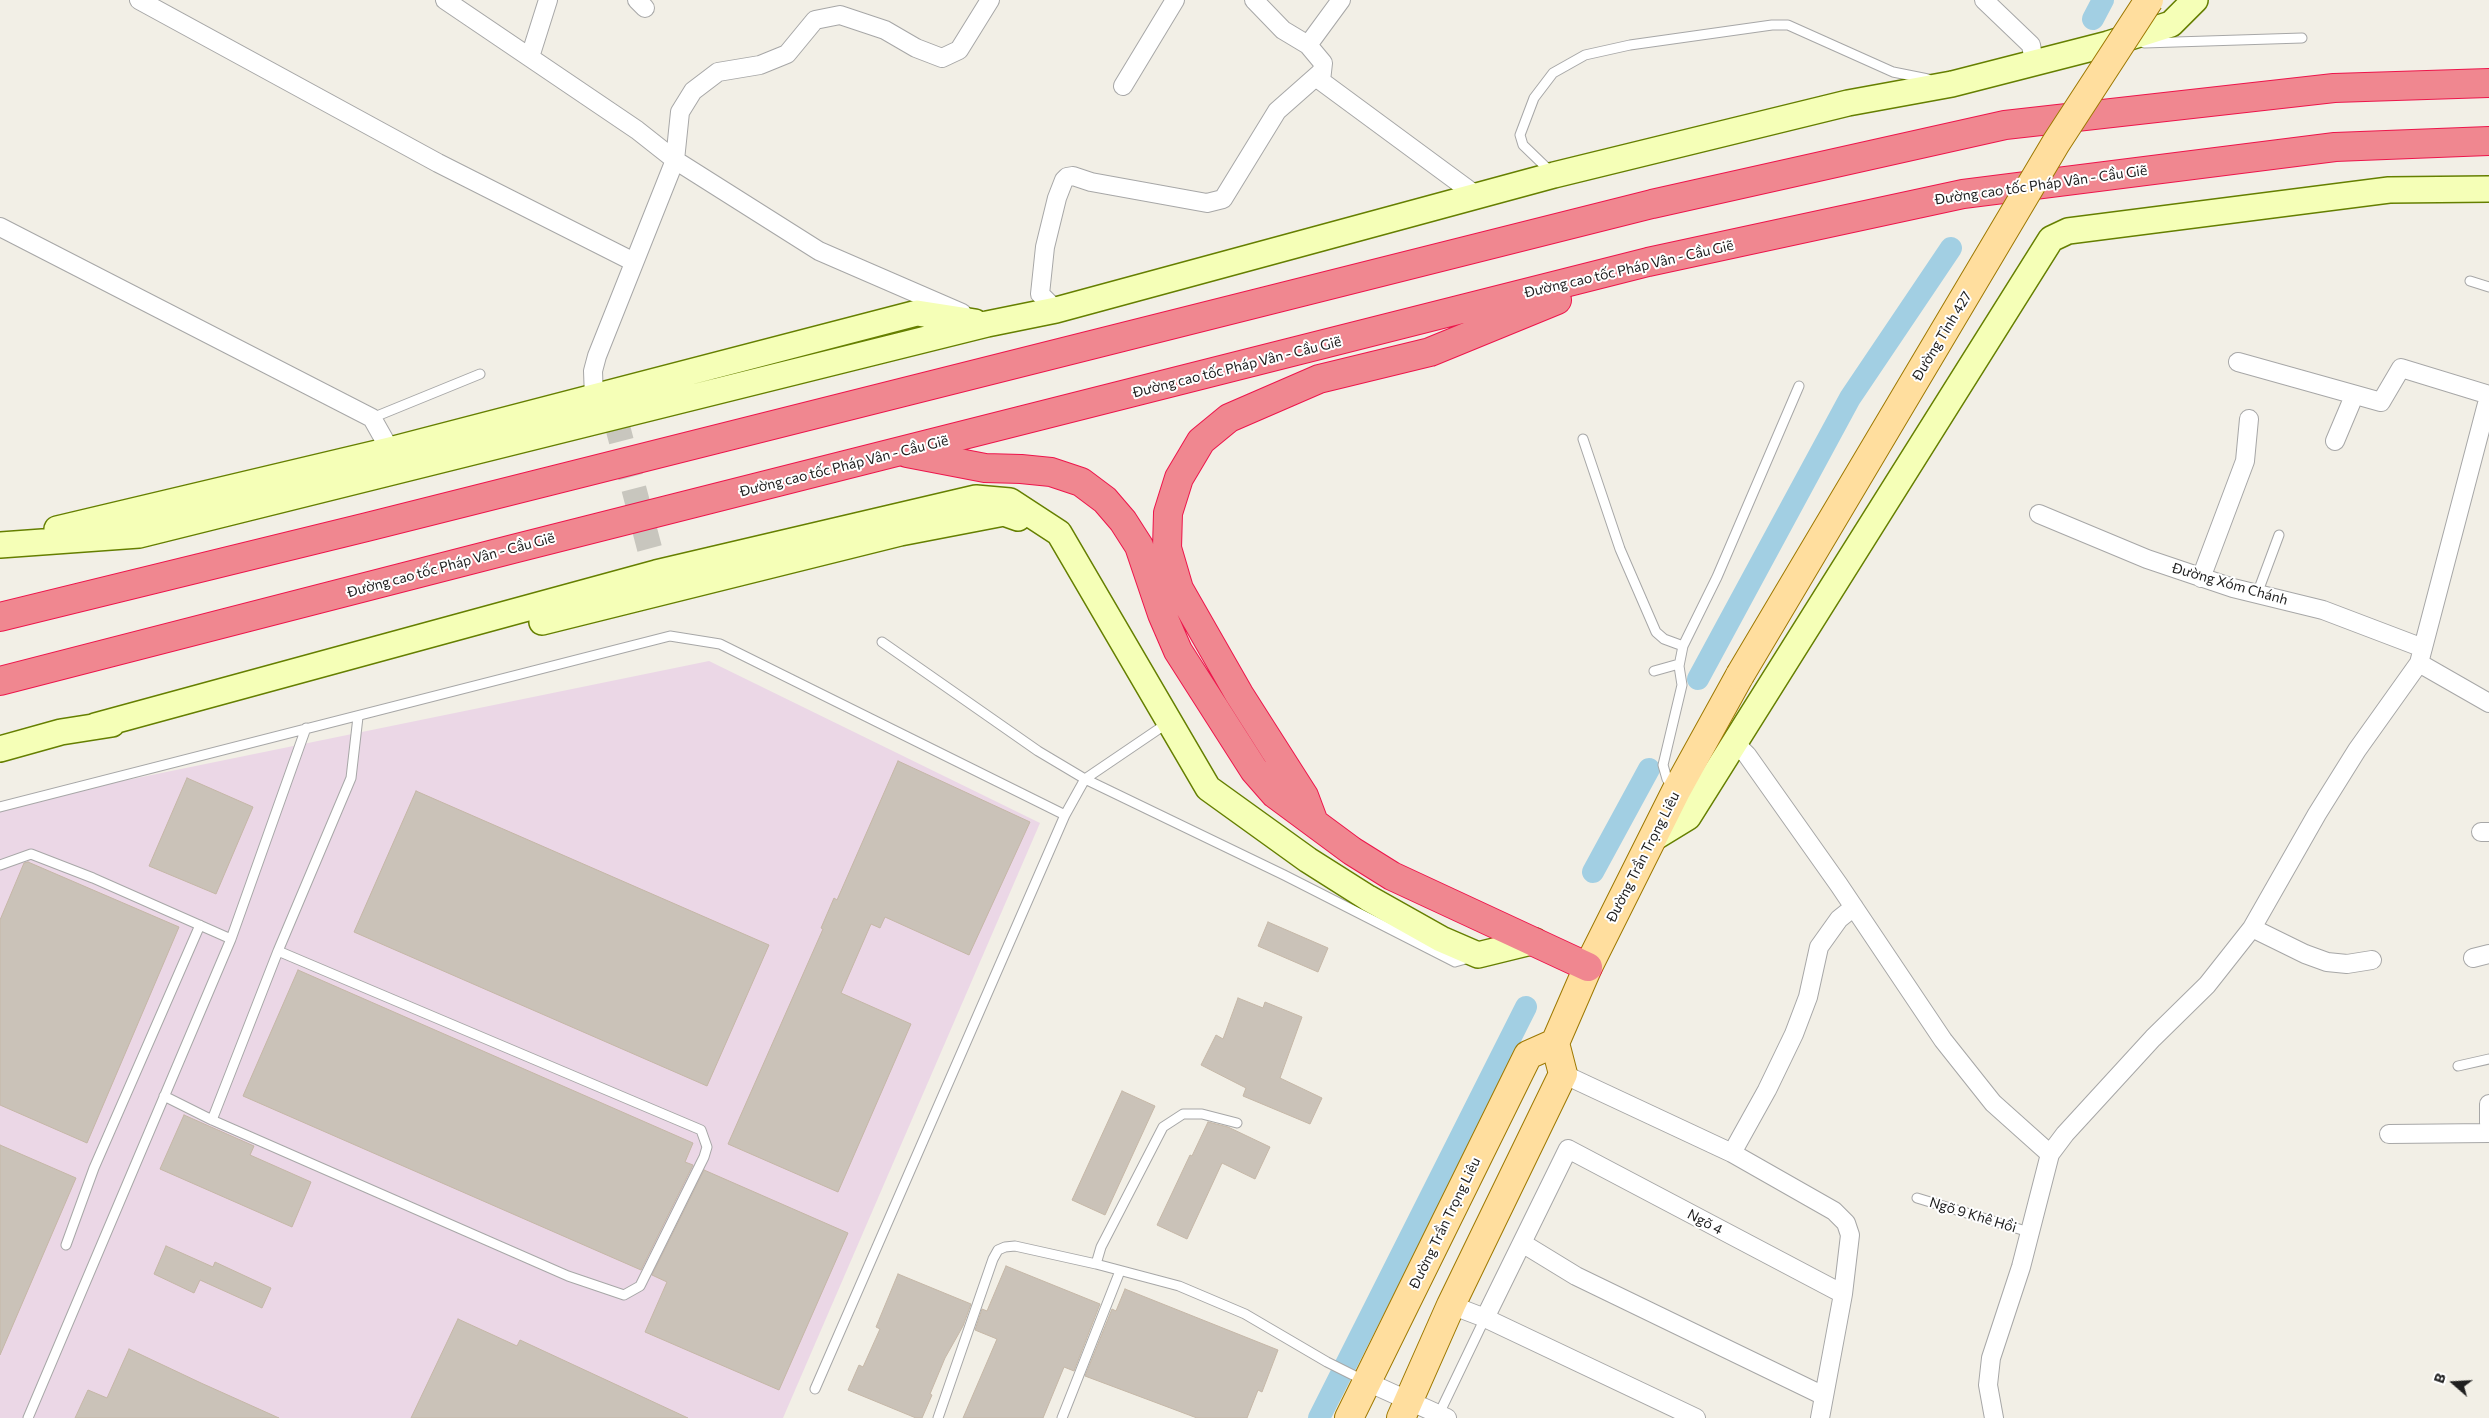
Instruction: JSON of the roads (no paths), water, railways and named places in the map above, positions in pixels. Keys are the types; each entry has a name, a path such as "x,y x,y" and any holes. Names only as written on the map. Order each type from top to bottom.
{"highway":[{"path":"0,617 1652,204 2005,125 2489,70"},
{"path":"2334,88 2489,83"},
{"name":"Đường cao tốc Pháp Vân - Cầu Giẽ","path":"0,681 513,548 901,452 1648,262 1963,194 2335,147 2489,141"},
{"path":"1313,820 1304,796 1239,694 1179,589 1167,548 1168,513 1179,478 1201,441 1229,418 1268,399 1319,380 1430,352 1648,262"},
{"path":"901,452 985,468 1051,472 1081,482 1105,500 1123,520 1139,546 1162,614 1178,651 1254,770 1275,794 1313,820 1352,851 1392,876 1588,967"}],"main road":[{"name":"Đường Tỉnh 427","path":"1740,675 2056,143 2149,0"},
{"name":"Đường Trần Trọng Liêu","path":"1348,1418 1528,1055 1554,1043 1588,967 1676,790 1740,675"},
{"path":"1405,1410 1451,1305 1563,1074 1554,1043"}],"street":[{"path":"139,0 438,163 634,262"},
{"path":"445,0 637,130 675,160 819,251 987,324"},
{"path":"530,57 548,0"},
{"path":"594,398 593,372 597,356 675,160 680,112 693,91 718,72 760,65 787,54 815,20 840,15 885,30 916,48 942,58 959,50 990,0"},
{"path":"1123,86 1176,0"},
{"path":"1254,0 1283,30 1308,45 1323,63 1320,73 1321,81 1477,196"},
{"path":"1308,45 1341,0"},
{"path":"1984,0 2031,46 2034,62"},
{"path":"0,544 139,535 987,324 1056,310 1554,175 1848,103 1952,84 2108,44 2171,24 2195,0"},
{"path":"1056,310 1040,294 1044,247 1057,198 1064,180 1073,176 1091,182 1207,203 1223,198 1277,111 1320,73"},
{"path":"1652,839 1688,817 2050,239 2068,231 2389,190 2489,189"},
{"path":"0,227 372,418 390,450"},
{"path":"0,544 390,450 917,313 987,324"},
{"path":"1994,1418 1988,1384 1991,1358 2005,1319 2050,1154 2065,1134 2153,1038 2208,985 2252,928 2317,814 2357,750 2421,655 2489,398 2401,368 2381,402 2238,362"},
{"path":"2335,441 2354,396"},
{"path":"2202,578 2245,461 2249,419"},
{"path":"0,749 61,732 95,726 208,713 424,651 900,533 1004,513 1059,533 1208,788 1308,860 1368,898 1441,939 1478,955 1535,941"},
{"name":"Đường Xóm Chánh","path":"2039,514 2147,559 2202,578 2322,610 2421,655 2489,703"},
{"path":"1731,747 1742,750 1747,755 1854,907 1943,1040 1993,1103 2050,1154"},
{"path":"1732,1154 1767,1090 1794,1034 1808,997 1819,947 1839,919 1854,907"},
{"path":"2252,928 2305,954 2327,962 2347,964 2372,960"},
{"path":"1563,1074 1732,1154 1834,1211 1846,1223 1850,1235 1843,1294 1820,1418"},
{"path":"2489,1104 2489,1123"},
{"path":"2389,1134 2489,1133"},
{"name":"Ngõ 4","path":"1522,1243 1568,1149 1843,1294"},
{"path":"1485,1318 1522,1243 1576,1276 1824,1396"},
{"path":"1451,1305 1485,1318 1696,1418"},
{"path":"1365,1381 1405,1410 1441,1417"}],"lane":[{"path":"1554,175 1523,145 1520,135 1534,98 1553,73 1585,56 1612,49 1753,27 1788,25 1893,72 1952,84"},
{"path":"2108,44 2302,38"},
{"path":"2470,281 2489,288"},
{"path":"372,418 480,374"},
{"path":"1676,790 1667,779 1663,765 1682,685 1679,665 1684,646 1717,577 1799,386"},
{"path":"1584,439 1620,549 1656,632 1664,639 1684,646"},
{"path":"2257,594 2278,535"},
{"path":"0,808 670,636 720,644 1065,815"},
{"path":"882,642 1038,751 1085,779 1284,875 1455,962 1478,955"},
{"path":"1654,671 1679,665"},
{"path":"212,1120 278,951 351,778 358,717"},
{"path":"814,1389 1065,815 1085,779 1169,722"},
{"path":"28,1418 231,939 306,728"},
{"path":"0,864 31,854 93,878 231,939"},
{"path":"66,1245 94,1168 200,925"},
{"path":"164,1096 212,1120 568,1276 624,1295 640,1286 704,1157 707,1147 701,1130 278,951"},
{"path":"2458,1066 2489,1059"},
{"path":"1096,1264 1101,1247 1163,1127 1183,1114 1202,1114 1237,1124"},
{"name":"Ngõ 9 Khê Hồi","path":"1917,1198 2029,1232"},
{"path":"938,1418 992,1258 998,1250 1005,1246 1015,1246 1096,1264 1180,1286 1245,1314 1327,1362 1365,1381"},
{"path":"1062,1418 1120,1271"},
{"path":"1441,1417 1485,1318"}],"waterway":[{"path":"2093,19 2103,0"},
{"path":"1698,679 1850,398 1951,248"},
{"path":"1593,872 1649,769"},
{"path":"1319,1418 1526,1007"}],"tunnel":[{"path":"615,417 656,573"}]}
